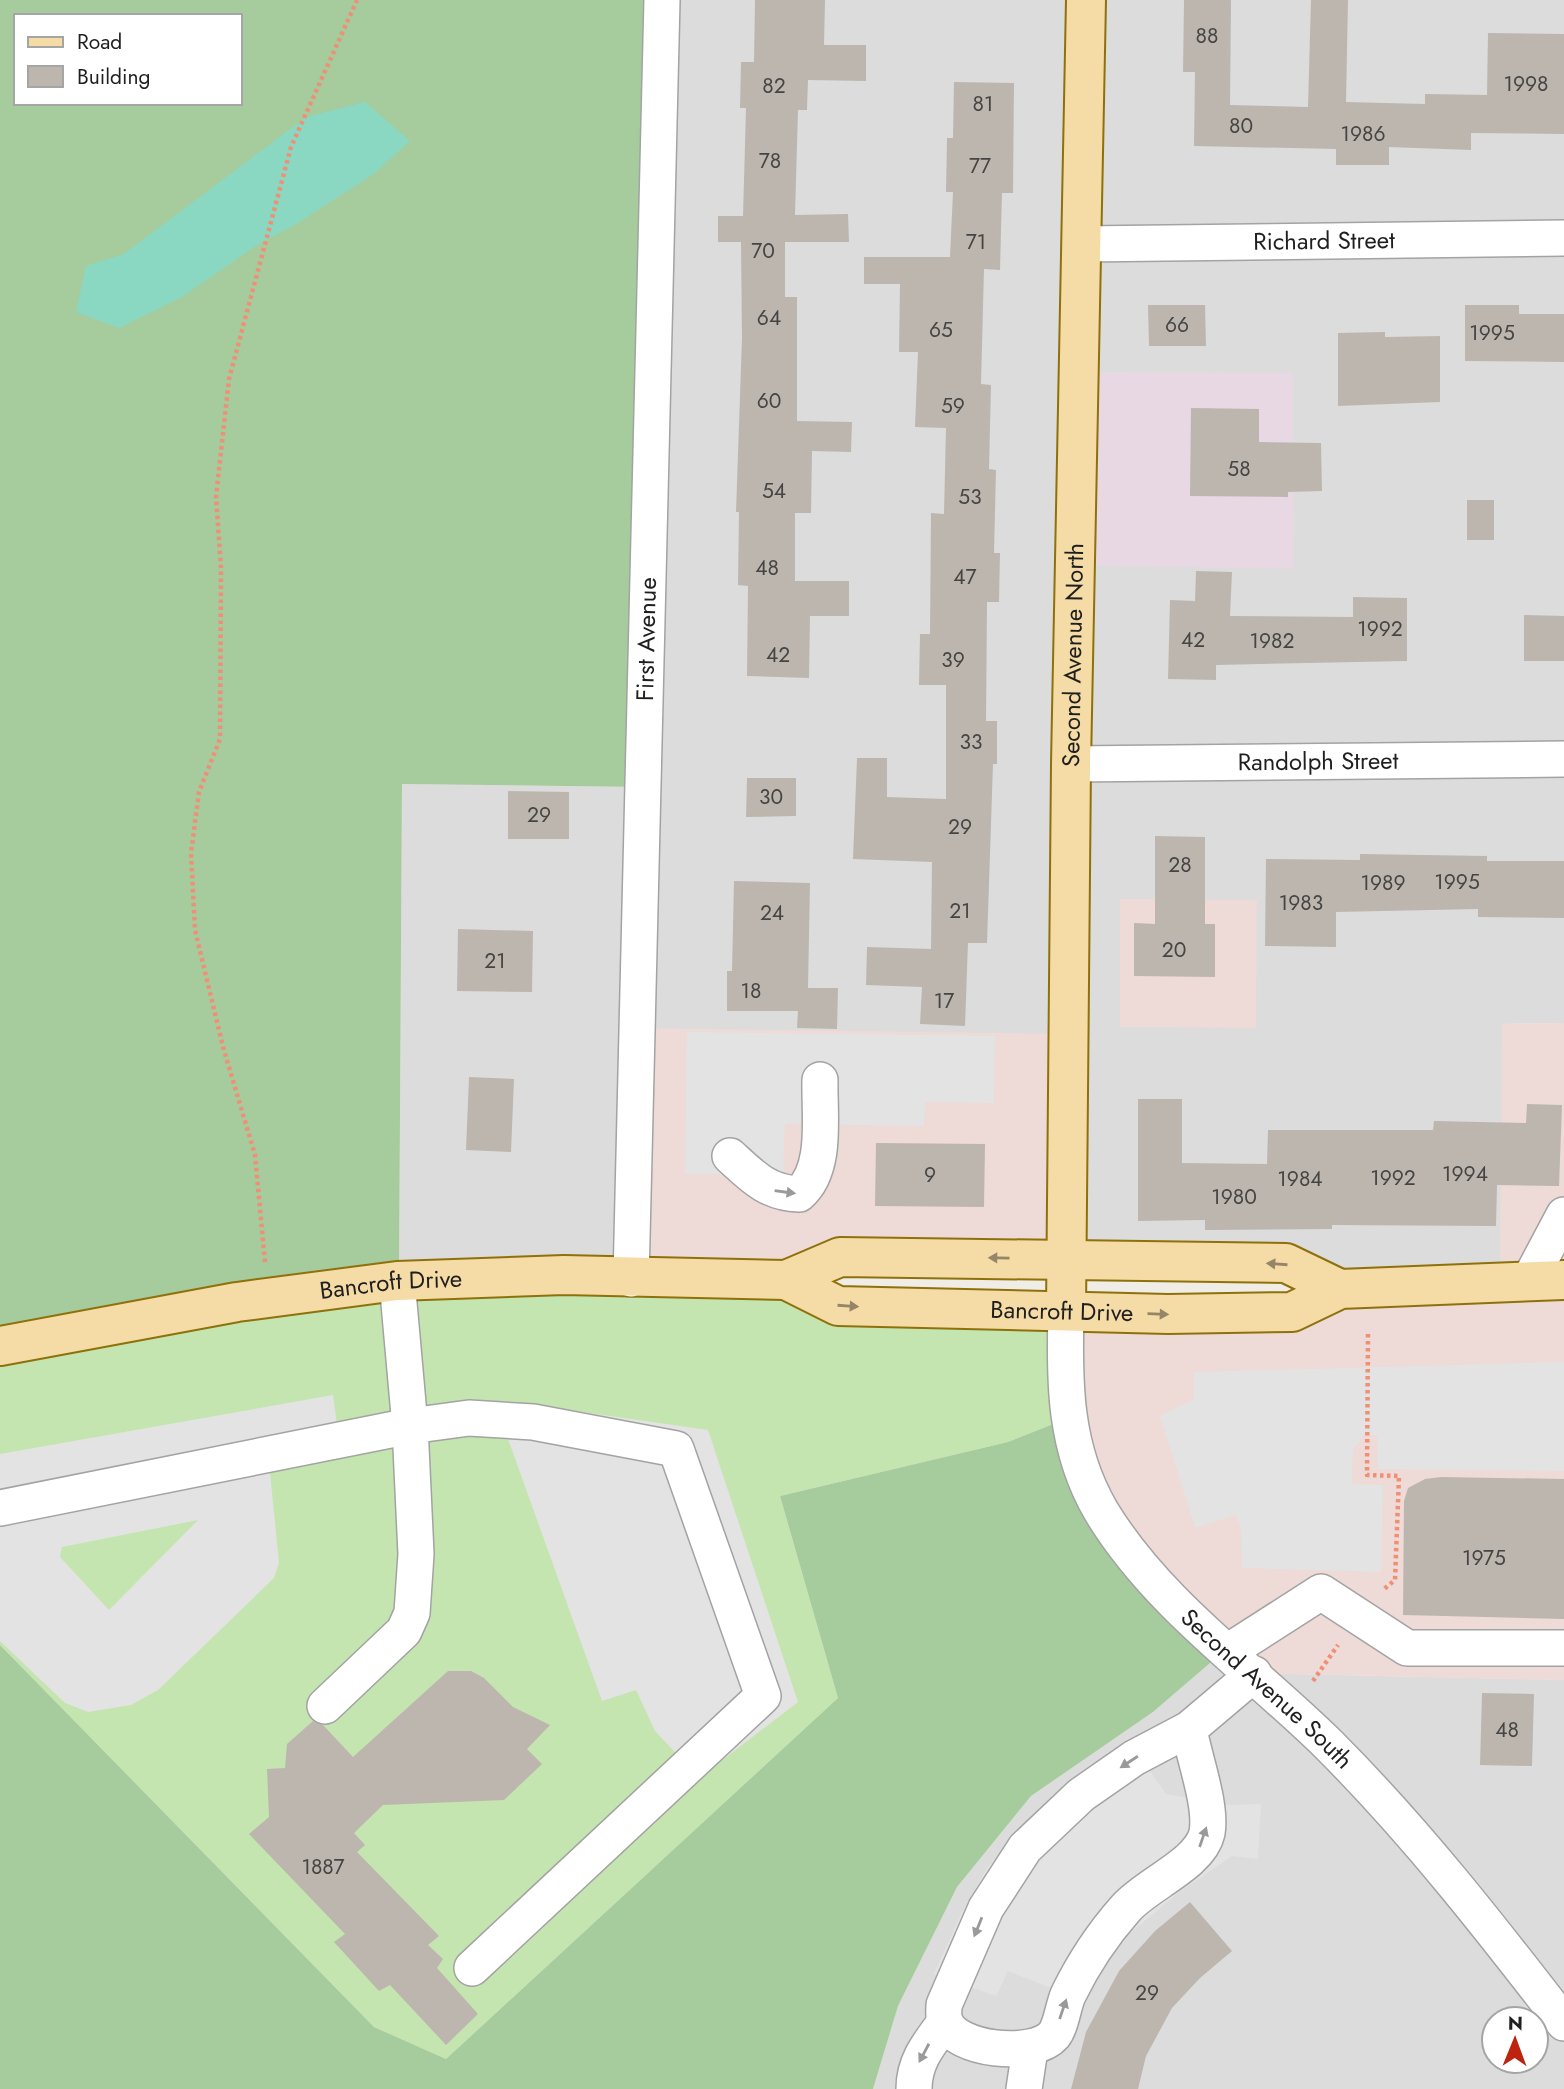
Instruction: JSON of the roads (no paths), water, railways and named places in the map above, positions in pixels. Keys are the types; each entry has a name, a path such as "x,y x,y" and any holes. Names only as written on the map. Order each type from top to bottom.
{"main road":[{"name":"Second Avenue North","path":"1066,1311 1071,764 1086,0"},
{"name":"Bancroft Drive","path":"0,1346 266,1298 397,1281 565,1275 631,1279 786,1280 841,1256 1286,1263 1340,1289"},
{"name":"Bancroft Drive","path":"786,1280 838,1307 1168,1314 1292,1312 1340,1289 1547,1280"}],"street":[{"name":"First Avenue","path":"631,1279 662,0"},
{"name":"Richard Street","path":"1082,244 1564,238"},
{"name":"Randolph Street","path":"1071,764 1564,759"},
{"path":"730,1156 766,1188 783,1194 799,1194 809,1185 816,1171 820,1080"},
{"path":"1547,1280 1564,1215"},
{"path":"325,1706 404,1631 412,1613 416,1554 410,1426 397,1281"},
{"name":"Second Avenue South","path":"1066,1311 1064,1392 1072,1435 1096,1499 1121,1538 1158,1584 1292,1709 1378,1796 1445,1872 1564,2023"},
{"path":"0,1508 410,1426 469,1418 533,1422 676,1449 763,1696 472,1968"},
{"path":"1228,1651 1321,1592 1406,1648 1564,1648"},
{"path":"1189,1729 1206,1807 1207,1834 1195,1855 1135,1897 1093,1946 1067,1997 1054,2035 1030,2049 995,2050 953,2033 945,2022 944,2005 986,1908 1025,1848 1080,1795 1133,1758 1189,1729 1254,1674"},
{"path":"914,2089 914,2074 923,2051 945,2022"},
{"path":"1024,2089 1030,2049"}]}
